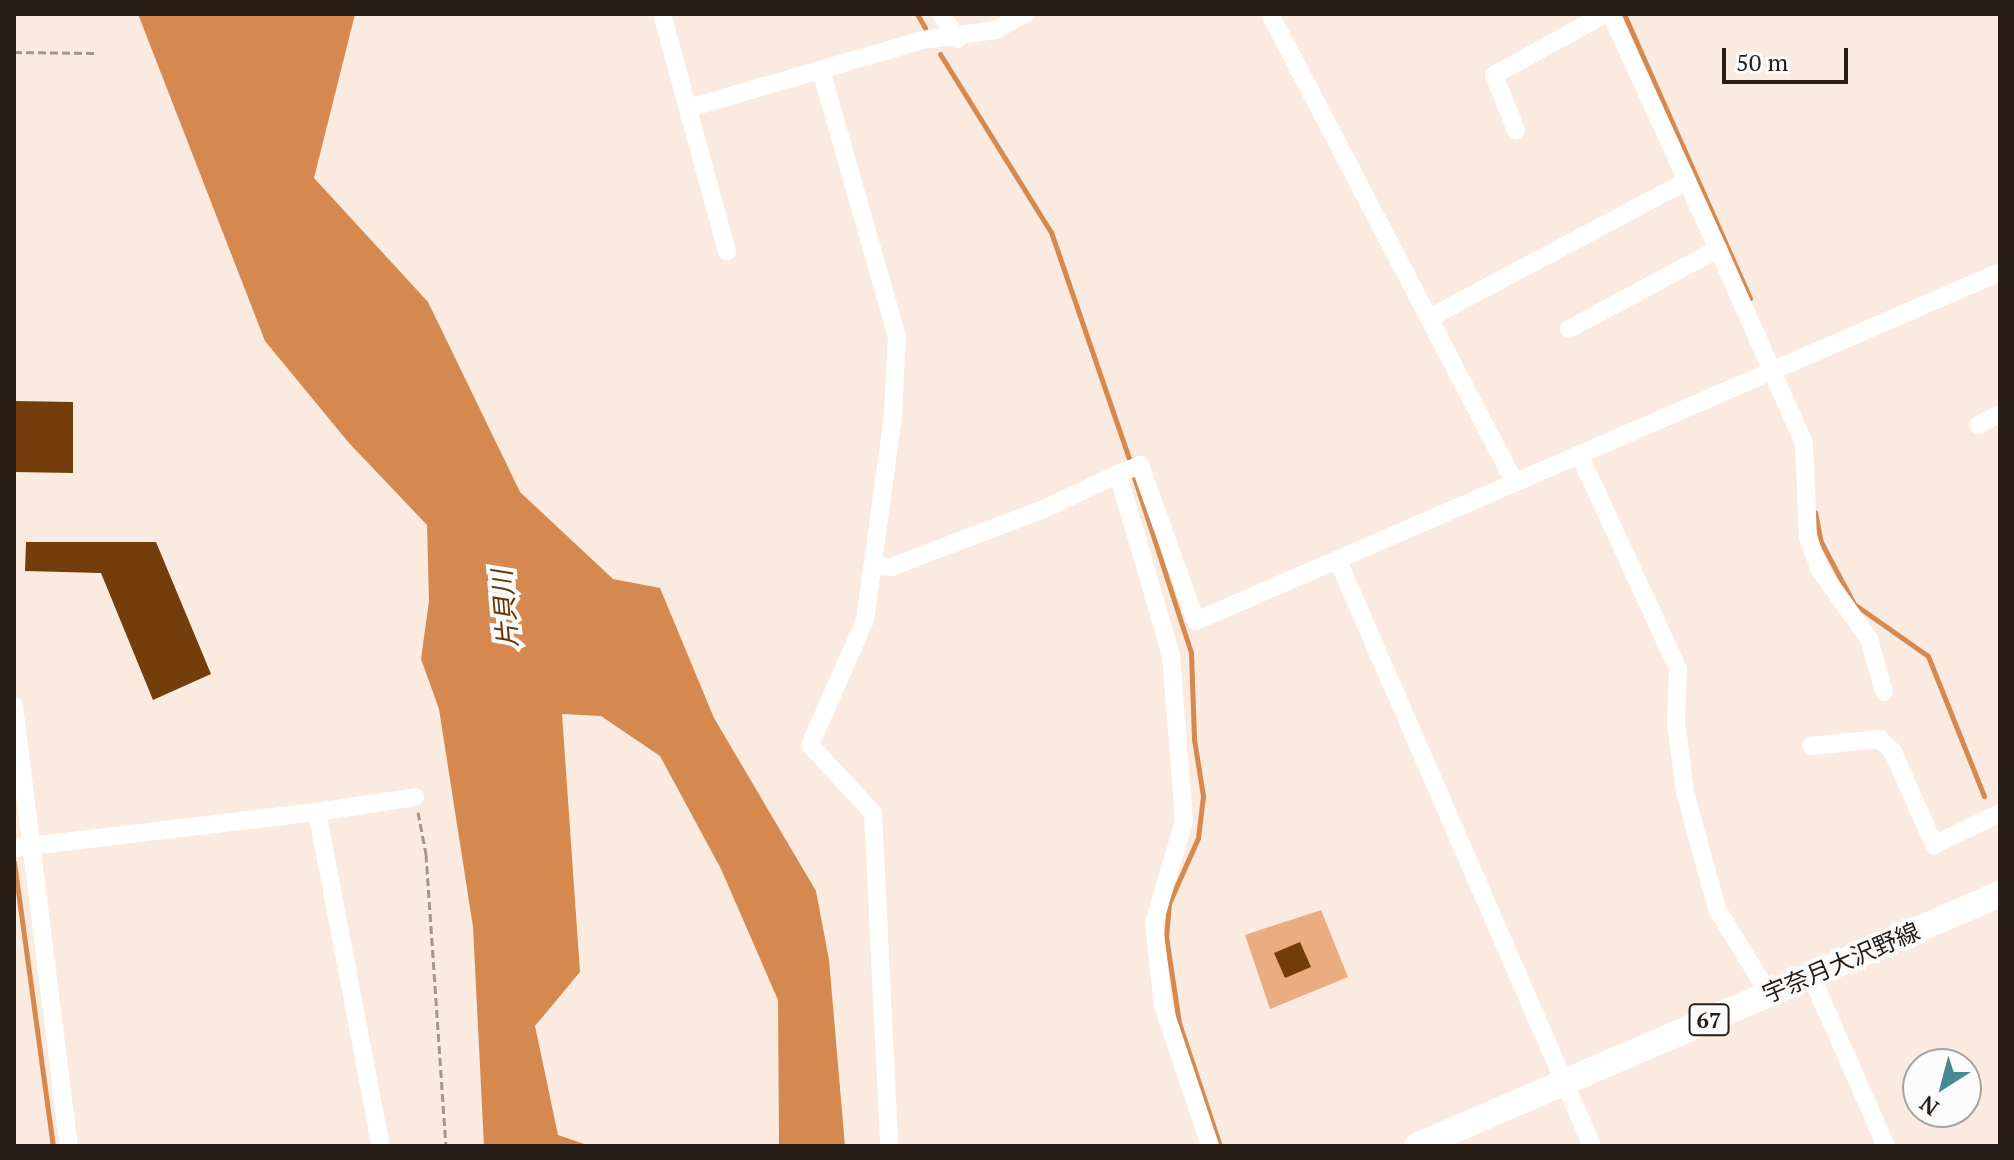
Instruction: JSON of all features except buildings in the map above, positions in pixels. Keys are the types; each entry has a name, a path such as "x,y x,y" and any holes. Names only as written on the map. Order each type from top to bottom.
{"main road":[{"name":"宇奈月大沢野線","path":"1417,1146 2000,894"}],"street":[{"path":"662,14 727,251"},
{"path":"941,14 957,39"},
{"path":"689,108 923,40 957,39 995,30 1025,14"},
{"path":"1270,14 1515,483"},
{"path":"1516,130 1494,75 1608,14 1773,369 1804,443 1808,537 1820,570 1869,639 1884,692"},
{"path":"821,70 897,336 865,620 810,745 873,813 889,1146"},
{"path":"1429,318 1687,181"},
{"path":"1569,329 1718,249"},
{"path":"873,566 891,567 1044,509 1140,465 1196,621 1339,563 1773,369 2000,272"},
{"path":"1978,425 2000,414"},
{"path":"1580,456 1678,669 1676,722 1685,792 1717,909 1769,994"},
{"path":"1118,474 1174,671 1184,821 1154,923 1163,1006 1210,1146"},
{"path":"1339,563 1592,1146"},
{"path":"14,706 22,847 69,1146"},
{"path":"1811,746 1880,739 1893,752 1934,845 1996,815"},
{"path":"22,847 317,812 415,797"},
{"path":"317,812 381,1146"},
{"path":"1811,976 1886,1146"}],"path":[{"path":"14,52 95,53"},
{"path":"415,797 426,854 446,1146"}],"shaded area":[{"path":"1321,910 1348,977 1270,1009 1245,935"}],"water":[{"name":"片貝川","path":"138,14 355,14 314,178 428,302 520,492 613,579 660,588 714,718 816,891 829,960 845,1146 779,1146 778,1000 721,869 660,756 601,716 562,714 580,972 535,1026 558,1135 590,1146 484,1146 473,927 439,709 421,659 429,601 427,525 349,443 265,341"}],"waterway":[{"path":"917,14 925,28"},
{"path":"1624,14 1750,298"},
{"path":"940,54 1051,232 1129,459"},
{"path":"1133,474 1191,652 1194,739 1203,796 1198,838 1169,903 1166,936 1179,1023 1220,1146"},
{"path":"1815,512 1821,542 1854,604 1928,656 1984,796"},
{"path":"14,862 53,1146"}]}
